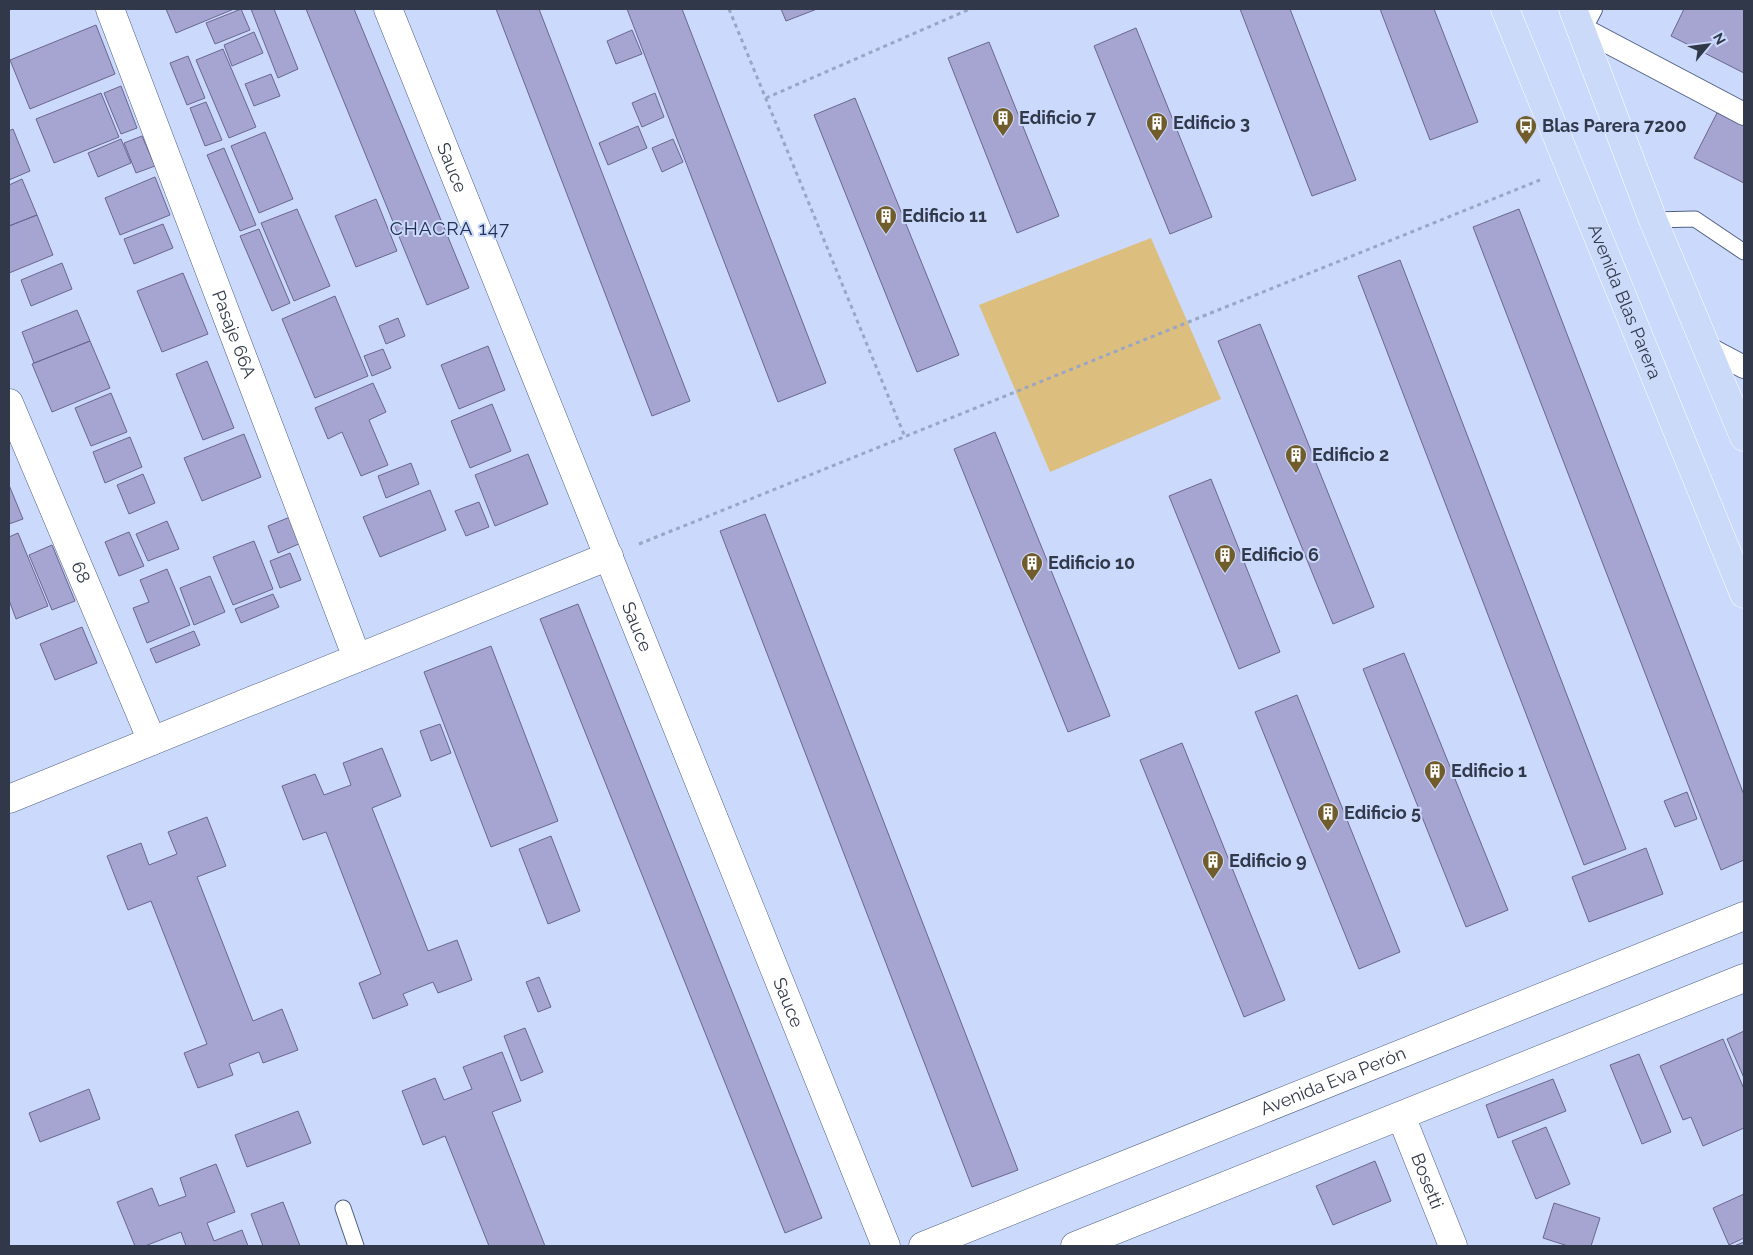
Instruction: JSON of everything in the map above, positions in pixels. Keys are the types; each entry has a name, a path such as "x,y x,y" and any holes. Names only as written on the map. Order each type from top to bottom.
{"main road":[{"name":"Avenida Blas Parera","path":"1506,9 1744,594"},
{"path":"1582,15 1653,220 1744,437"}],"street":[{"name":"Pasaje 66A","path":"110,9 357,658"},
{"name":"Sauce","path":"388,9 886,1246"},
{"path":"1582,15 1744,114"},
{"path":"1708,348 1744,367"},
{"name":"68","path":"9,404 152,741"},
{"path":"9,799 608,556"},
{"name":"Avenida Eva Perón","path":"924,1246 1744,916"},
{"path":"1075,1246 1744,978"},
{"name":"Bosetti","path":"1400,1116 1453,1246"}],"lane":[{"path":"1653,220 1695,219 1744,252"},
{"path":"343,1208 356,1246"}],"path":[{"path":"729,9 905,437"},
{"path":"766,98 970,9"},
{"path":"608,556 1571,168"}],"shaded area":[{"path":"1151,238 1221,399 1050,472 979,305"}],"building":[{"path":"166,9 234,9 176,33"},
{"path":"241,9 250,30 215,44 206,23"},
{"path":"251,9 274,9 298,69 278,78"},
{"path":"306,9 354,9 469,288 427,305"},
{"path":"496,9 539,9 690,401 652,416"},
{"path":"627,9 682,9 826,383 778,402"},
{"path":"781,9 817,9 786,21"},
{"path":"1240,9 1290,9 1356,180 1312,196"},
{"path":"1380,9 1434,9 1478,122 1430,140"},
{"path":"1684,9 1744,9 1744,73 1671,36"},
{"path":"96,25 115,74 30,109 10,60"},
{"name":"Edificio 3","path":"1136,28 1212,217 1170,234 1094,46"},
{"path":"632,30 642,54 616,64 607,41"},
{"path":"254,32 263,53 232,66 224,45"},
{"name":"Edificio 7","path":"989,42 1059,216 1017,233 948,58"},
{"path":"223,49 256,127 229,138 196,60"},
{"path":"188,56 205,98 187,105 170,63"},
{"path":"271,74 280,96 254,106 245,84"},
{"path":"121,86 137,128 121,134 104,93"},
{"path":"101,93 119,137 54,163 36,119"},
{"path":"655,93 664,117 642,127 632,103"},
{"name":"Edificio 11","path":"855,98 959,355 917,372 814,115"},
{"path":"206,102 222,140 205,146 190,108"},
{"path":"1718,111 1744,124 1744,183 1694,158"},
{"path":"638,126 647,148 608,165 599,143"},
{"path":"13,129 30,171 9,180 9,131"},
{"path":"265,132 293,199 259,213 231,146"},
{"path":"142,136 155,166 136,173 124,143"},
{"path":"121,139 131,163 98,177 88,153"},
{"path":"673,139 683,162 662,172 652,148"},
{"path":"224,148 256,225 240,231 207,155"},
{"path":"155,177 170,215 120,235 105,198"},
{"path":"22,179 37,215 9,226 9,185"},
{"path":"376,199 397,251 356,267 335,216"},
{"path":"297,209 330,286 294,301 261,223"},
{"path":"1519,209 1744,795 1744,860 1721,870 1473,227"},
{"path":"37,215 53,255 9,273 9,226"},
{"path":"163,224 173,248 134,264 124,239"},
{"path":"259,229 290,303 272,311 240,236"},
{"path":"1400,260 1626,849 1584,865 1358,276"},
{"path":"62,263 72,289 31,306 21,280"},
{"path":"183,273 208,334 162,352 137,291"},
{"path":"335,296 368,376 315,398 282,319"},
{"path":"77,310 90,341 34,363 22,332"},
{"path":"398,318 405,336 386,344 379,326"},
{"name":"Edificio 2","path":"1260,324 1374,607 1333,624 1218,341"},
{"path":"90,341 110,388 52,412 32,364"},
{"path":"488,346 505,390 459,409 441,365"},
{"path":"383,349 391,368 372,376 364,356"},
{"path":"207,361 234,428 203,440 176,374"},
{"path":"373,383 386,412 369,420 388,465 361,476 342,432 328,439 315,408"},
{"path":"111,393 127,432 91,446 75,408"},
{"path":"492,404 511,451 470,468 451,421"},
{"name":"Edificio 10","path":"995,432 1110,716 1068,732 954,449"},
{"path":"244,434 261,477 202,501 184,458"},
{"path":"130,437 142,467 105,483 93,452"},
{"path":"528,454 548,504 495,526 475,475"},
{"path":"411,463 419,484 386,498 378,476"},
{"path":"143,474 155,503 129,514 117,485"},
{"name":"Edificio 6","path":"1211,479 1280,652 1239,669 1169,496"},
{"path":"9,485 23,519 9,524"},
{"path":"430,490 446,530 380,557 363,517"},
{"path":"479,502 489,527 466,536 455,511"},
{"path":"765,514 1018,1170 972,1187 720,531"},
{"path":"290,517 301,543 278,553 268,526"},
{"path":"167,521 179,549 148,561 136,534"},
{"path":"129,532 144,566 119,576 105,542"},
{"path":"18,533 48,606 16,619 9,600 9,537"},
{"path":"254,541 273,589 233,605 213,557"},
{"path":"52,545 75,601 52,610 29,555"},
{"path":"290,553 301,580 280,588 270,561"},
{"path":"167,569 190,625 147,643 133,608 149,602 140,580"},
{"path":"210,576 225,612 194,625 180,588"},
{"path":"273,594 279,607 241,623 235,609"},
{"path":"578,604 822,1218 785,1233 540,619"},
{"path":"82,627 97,663 55,680 40,644"},
{"path":"194,631 200,645 156,663 150,649"},
{"path":"491,646 558,821 491,847 424,672"},
{"name":"Edificio 1","path":"1404,653 1508,910 1466,927 1363,669"},
{"name":"Edificio 5","path":"1297,695 1400,952 1359,969 1255,712"},
{"path":"440,724 451,753 431,761 420,731"},
{"name":"Edificio 9","path":"1182,743 1285,1000 1244,1017 1140,760"},
{"path":"382,748 401,796 372,808 428,951 457,940 472,980 438,993 433,982 403,994 408,1005 373,1019 359,983 381,974 326,832 303,840 282,786 315,774 324,795 351,785 343,763"},
{"path":"1687,792 1697,819 1675,827 1664,801"},
{"path":"207,817 226,866 197,877 253,1021 282,1009 298,1050 263,1063 259,1052 229,1064 233,1075 198,1088 184,1053 207,1044 151,901 128,910 107,856 141,843 149,865 177,854 168,832"},
{"path":"551,836 580,911 548,924 519,849"},
{"path":"1646,848 1663,894 1589,922 1572,877"},
{"path":"539,977 551,1007 538,1012 526,982"},
{"path":"525,1028 543,1072 521,1081 504,1036"},
{"path":"1744,1031 1744,1078 1727,1039"},
{"path":"1723,1039 1744,1089 1744,1128 1703,1146 1691,1117 1683,1120 1660,1066"},
{"path":"502,1052 521,1101 492,1112 545,1246 489,1246 445,1136 423,1145 402,1091 435,1078 444,1100 472,1089 463,1067"},
{"path":"1639,1054 1671,1132 1642,1144 1610,1065"},
{"path":"1553,1079 1566,1111 1498,1138 1486,1105"},
{"path":"89,1089 100,1119 40,1142 29,1113"},
{"path":"298,1111 311,1143 247,1167 235,1135"},
{"path":"1546,1127 1570,1184 1536,1199 1512,1141"},
{"path":"1375,1161 1391,1201 1333,1225 1316,1186"},
{"path":"216,1164 235,1212 207,1223 214,1241 242,1230 248,1246 186,1246 181,1232 145,1246 135,1246 117,1202 152,1188 159,1206 186,1196 180,1178"},
{"path":"1744,1194 1744,1238 1729,1245 1713,1208"},
{"path":"283,1202 300,1246 263,1246 251,1214"},
{"path":"1554,1203 1600,1218 1591,1246 1568,1246 1543,1238"},
{"path":"1744,1242 1744,1246 1734,1246"}],"place":[{"name":"Edificio 7","path":"1003,137"},
{"name":"Edificio 3","path":"1157,142"},
{"name":"Blas Parera 7200","path":"1526,145"},
{"name":"Edificio 11","path":"886,235"},
{"name":"Edificio 2","path":"1296,474"},
{"name":"Edificio 6","path":"1225,574"},
{"name":"Edificio 10","path":"1032,582"},
{"name":"Edificio 1","path":"1435,790"},
{"name":"Edificio 5","path":"1328,832"},
{"name":"Edificio 9","path":"1213,880"}],"district":[{"name":"CHACRA 147","path":"450,228"}]}
